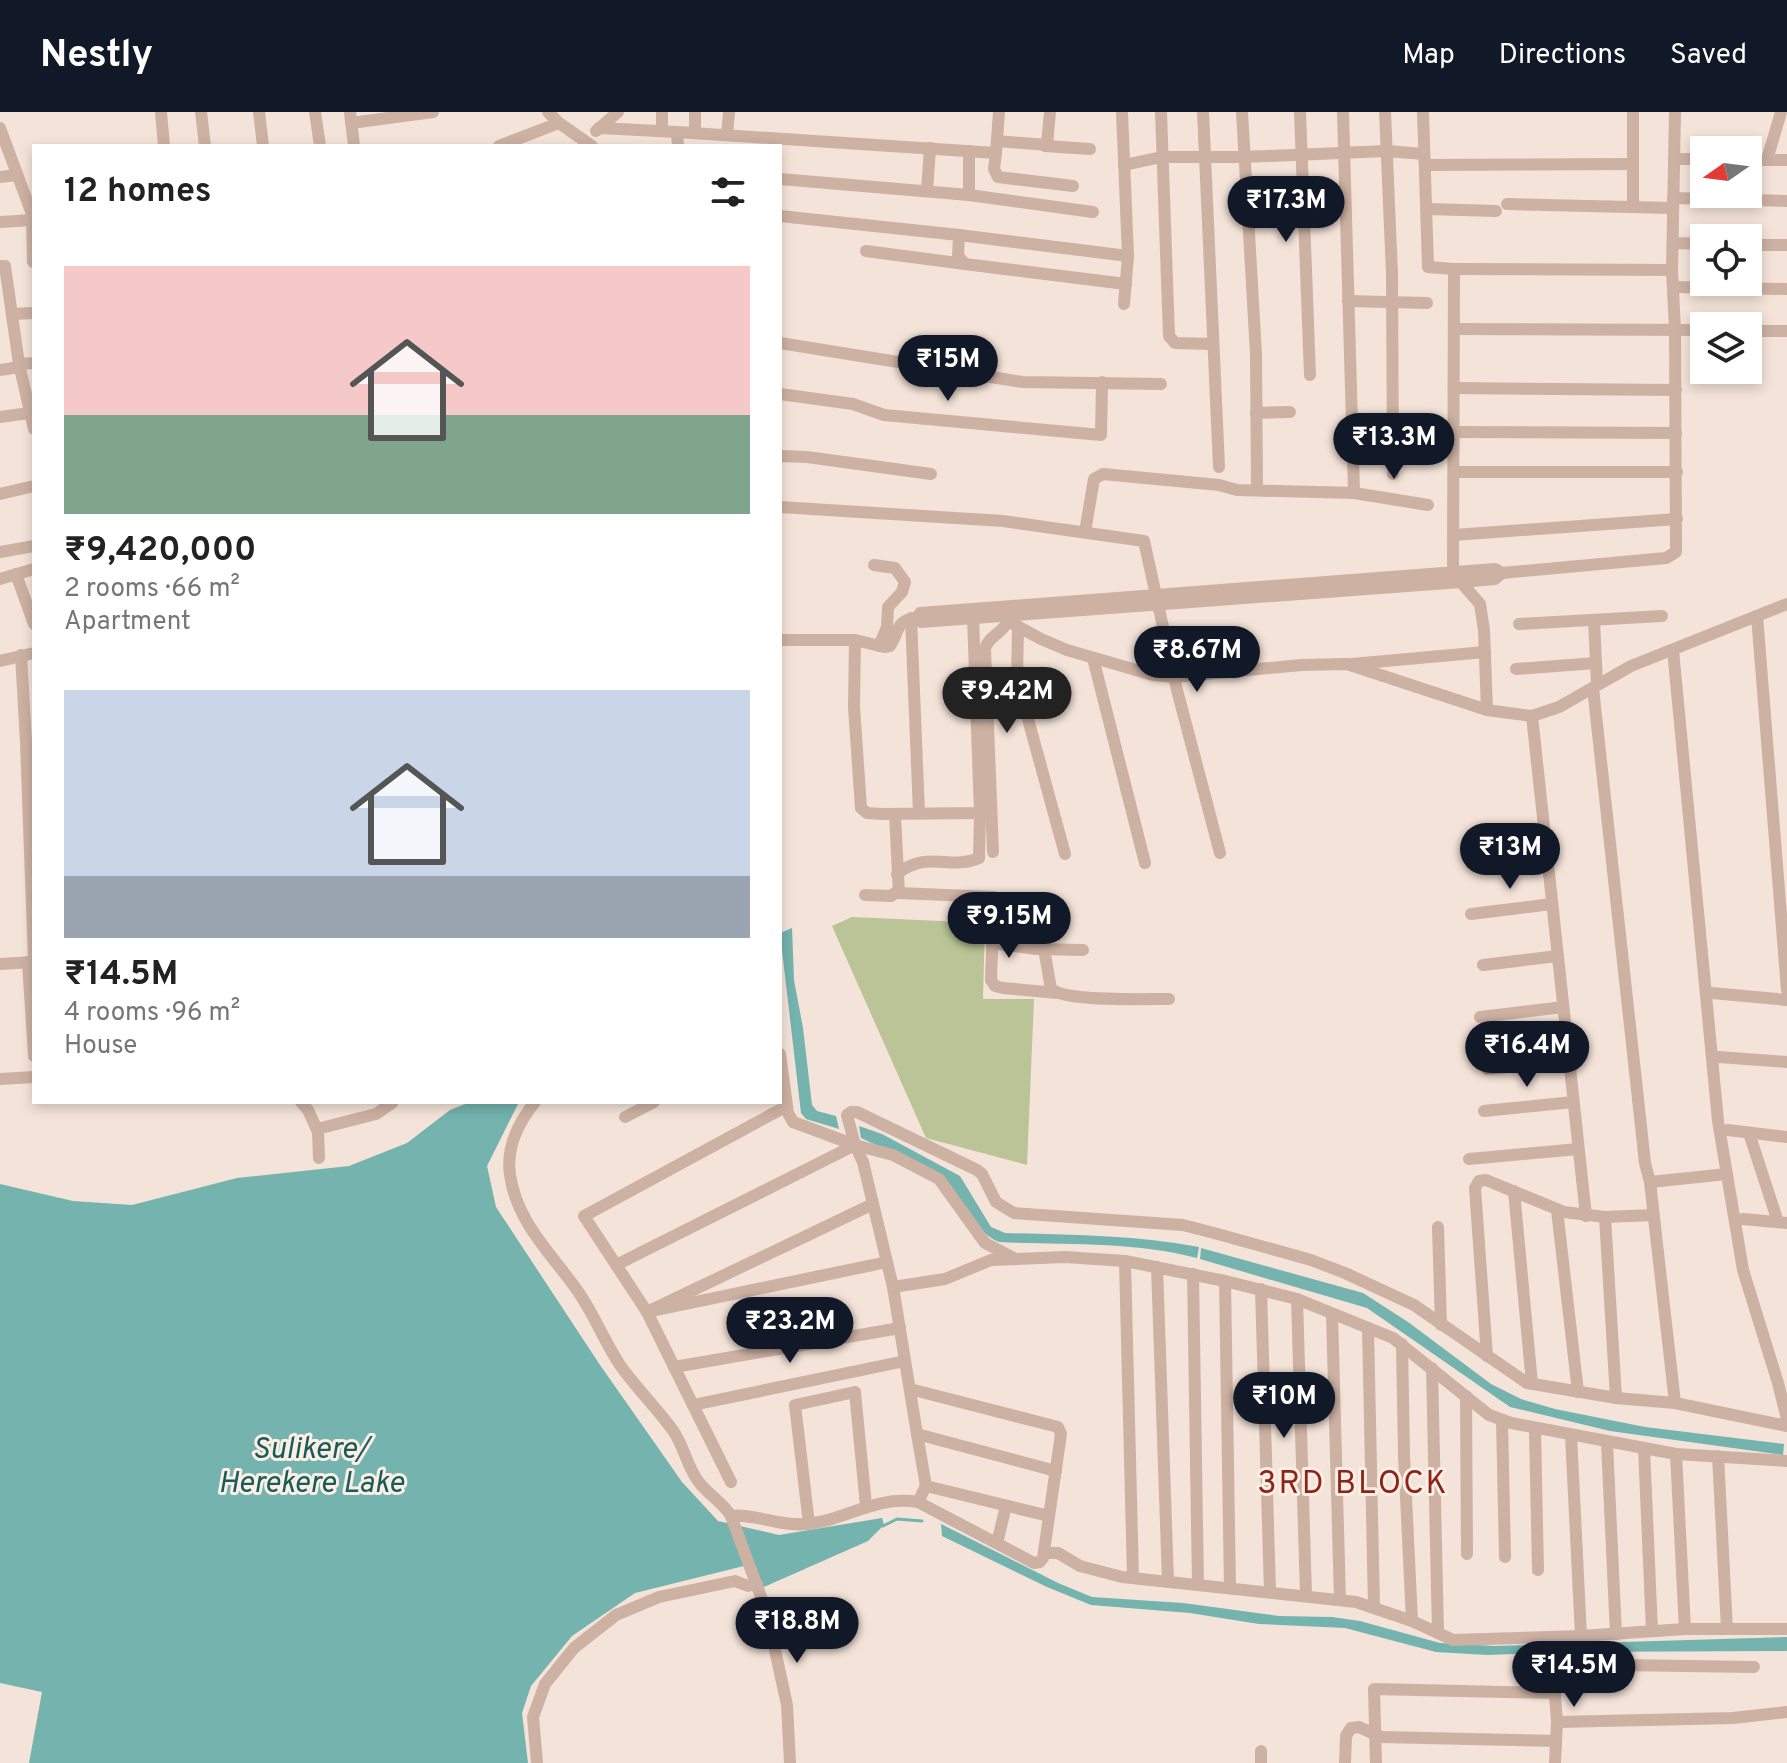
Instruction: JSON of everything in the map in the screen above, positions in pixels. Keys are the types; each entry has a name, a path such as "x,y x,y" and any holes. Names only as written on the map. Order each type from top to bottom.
{"street":[{"path":"161,112 164,144"},
{"path":"201,112 205,144"},
{"path":"259,112 263,144"},
{"path":"315,112 320,144"},
{"path":"354,144 350,118 433,112"},
{"path":"548,112 589,143 613,113"},
{"path":"662,112 662,130"},
{"path":"695,112 695,133"},
{"path":"720,139 729,112"},
{"path":"999,112 994,169 998,177 1073,186"},
{"path":"1045,146 1049,141 1050,112"},
{"path":"1122,112 1128,256 1124,304"},
{"path":"1161,112 1169,336 1175,343 1213,344"},
{"path":"1203,112 1219,467"},
{"path":"1242,112 1256,354 1257,490"},
{"path":"1300,112 1310,375"},
{"path":"1343,112 1354,493"},
{"path":"1385,112 1393,474"},
{"path":"1423,112 1428,267 1672,270"},
{"path":"1633,112 1633,207"},
{"path":"782,640 855,640 890,646 900,624 920,613 1457,577 1495,569 1502,573 1666,558 1676,552 1677,519 1672,270 1675,112"},
{"path":"1767,160 1781,112"},
{"path":"504,144 559,123"},
{"path":"599,128 662,130 720,139 969,151 1045,146 1090,149"},
{"path":"1,131 32,217"},
{"path":"677,132 678,144"},
{"path":"927,191 930,148"},
{"path":"969,151 969,195"},
{"path":"1124,165 1162,157 1386,151 1425,160 1633,164"},
{"path":"1674,159 1690,159"},
{"path":"1762,160 1787,160"},
{"path":"0,177 17,175"},
{"path":"782,179 969,195 1093,212"},
{"path":"1427,209 1633,207 1673,203 1787,201"},
{"path":"782,216 1128,256"},
{"path":"0,222 32,220"},
{"path":"959,235 958,256 965,264"},
{"path":"1673,243 1690,244"},
{"path":"1762,245 1787,245"},
{"path":"866,251 1126,284"},
{"path":"0,417 32,419 3,266 32,262"},
{"path":"1454,269 1454,535 1457,577 1480,604 1487,710"},
{"path":"1673,287 1787,289"},
{"path":"1348,301 1427,303"},
{"path":"12,314 32,313"},
{"path":"1454,329 1690,330"},
{"path":"1762,331 1787,331"},
{"path":"782,343 1022,382 1161,384"},
{"path":"0,370 32,363"},
{"path":"782,394 853,404 884,415 1101,435 1102,382"},
{"path":"1454,388 1676,390"},
{"path":"1256,413 1290,412"},
{"path":"1454,432 1676,433"},
{"path":"782,456 931,474"},
{"path":"1454,472 1677,472"},
{"path":"1085,532 1094,479 1100,474 1257,490 1354,493 1428,505"},
{"path":"0,494 32,486"},
{"path":"782,507 1003,521 1144,541 1174,677 1220,853"},
{"path":"1454,535 1677,519"},
{"path":"0,552 32,546"},
{"path":"874,565 895,568 905,582 902,592 888,607 887,627 879,646"},
{"path":"0,579 32,570"},
{"path":"16,574 32,618"},
{"path":"914,618 921,622 973,617 1010,621 1158,599"},
{"path":"1347,664 1487,710 1532,716 1559,707 1595,686 1677,648 1787,604"},
{"path":"1519,624 1662,616"},
{"path":"1757,616 1787,990"},
{"path":"973,617 986,813 993,852"},
{"path":"914,618 919,813"},
{"path":"1594,620 1595,686 1645,1163 1650,1182 1675,1403"},
{"path":"1010,621 1054,645 1153,675 1174,677 1485,652"},
{"path":"897,874 916,862 970,861 979,858 986,813 985,649 986,644 1010,621"},
{"path":"1010,621 1017,679 1065,854"},
{"path":"855,640 854,707 860,805 867,813 895,815 986,813"},
{"path":"1677,648 1728,1130 1751,1268 1787,1383"},
{"path":"1677,648 1707,1030 1727,1174 1743,1270 1787,1419"},
{"path":"0,661 27,654 32,1006"},
{"path":"1093,658 1145,863"},
{"path":"1516,669 1596,663"},
{"path":"1532,716 1586,1216"},
{"path":"895,815 898,891"},
{"path":"865,895 891,896 898,891"},
{"path":"898,891 901,894 994,897 991,980 995,986 1102,998 1169,999"},
{"path":"1471,914 1552,904"},
{"path":"992,943 1083,950"},
{"path":"1044,949 1051,989 1057,993"},
{"path":"1483,965 1558,956"},
{"path":"0,964 32,962"},
{"path":"1712,993 1787,1000"},
{"path":"1480,1017 1563,1007"},
{"path":"1719,1057 1787,1062"},
{"path":"1487,1069 1569,1061"},
{"path":"782,1069 789,1116 797,1125 893,1155 939,1179 985,1243 1014,1259"},
{"path":"0,1079 32,1077"},
{"path":"1484,1111 1573,1102"},
{"path":"303,1104 318,1132 319,1158"},
{"path":"318,1132 321,1128 376,1114 390,1104"},
{"path":"534,1104 520,1123 510,1154 513,1186 524,1220 584,1300 619,1364 672,1430 703,1488 724,1504 732,1519 767,1613 787,1705 790,1763"},
{"path":"625,1117 650,1104"},
{"path":"731,1482 647,1312 584,1216 787,1106"},
{"path":"918,1502 926,1486 893,1287 863,1162 847,1115 851,1112 857,1112 977,1170 1000,1207 1014,1213 1183,1225 1214,1233 1311,1260 1414,1305 1527,1383 1616,1398 1675,1403 1787,1426"},
{"path":"1728,1130 1787,1137"},
{"path":"1743,1219 1783,1223 1749,1133"},
{"path":"616,1265 855,1145"},
{"path":"1469,1159 1578,1149"},
{"path":"1650,1182 1727,1174"},
{"path":"1487,1356 1476,1184 1486,1180 1557,1210 1586,1216 1653,1215"},
{"path":"1514,1191 1532,1384"},
{"path":"647,1312 873,1204"},
{"path":"1557,1210 1578,1392"},
{"path":"1605,1217 1616,1398"},
{"path":"1438,1227 1441,1325"},
{"path":"893,1287 945,1279 991,1260 1014,1259 1065,1257 1125,1261 1193,1274 1297,1299 1402,1344 1489,1415 1502,1420 1535,1430 1676,1454 1787,1461"},
{"path":"1125,1261 1133,1577"},
{"path":"647,1312 887,1262"},
{"path":"1157,1267 1168,1581"},
{"path":"1193,1274 1198,1585"},
{"path":"1225,1281 1230,1588"},
{"path":"1261,1289 1270,1592"},
{"path":"1297,1299 1306,1595"},
{"path":"1332,1314 1340,1600"},
{"path":"674,1367 900,1328"},
{"path":"1368,1328 1374,1607"},
{"path":"1402,1344 1412,1621"},
{"path":"693,1405 905,1361"},
{"path":"1432,1368 1438,1633"},
{"path":"732,1519 741,1515 775,1522 809,1524 866,1506 907,1500 918,1502 1034,1563 1041,1561 1061,1434 1057,1426 910,1389"},
{"path":"809,1524 795,1405 855,1392 866,1506"},
{"path":"1466,1396 1467,1554"},
{"path":"1502,1420 1505,1557"},
{"path":"1535,1430 1538,1570"},
{"path":"917,1434 1056,1471"},
{"path":"1571,1435 1581,1636"},
{"path":"1607,1443 1616,1634"},
{"path":"1644,1448 1652,1631"},
{"path":"1676,1454 1685,1629"},
{"path":"1718,1456 1727,1629"},
{"path":"926,1486 1049,1516"},
{"path":"997,1543 1006,1506"},
{"path":"1044,1553 1058,1553 1080,1566 1133,1577 1306,1595 1374,1607 1453,1640 1685,1629 1787,1629"},
{"path":"537,1763 533,1717 545,1684 574,1648 616,1615 659,1597 735,1581 748,1586 756,1582"},
{"path":"1555,1763 1557,1722 1552,1659 1754,1667"},
{"path":"1376,1763 1374,1689 1553,1693"},
{"path":"1557,1722 1733,1718 1787,1712"},
{"path":"1345,1763 1346,1736 1351,1728 1359,1727 1377,1737 1556,1741"}],"green space":[{"path":"852,917 985,923 983,999 1034,999 1027,1165 926,1138 832,926"}],"water":[{"path":"792,928 794,980 812,1105 817,1111 836,1116 839,1129 806,1119 801,1113 782,932"},
{"name":"Sulikere/ Herekere Lake","path":"465,1104 518,1104 487,1166 496,1207 682,1482 718,1521 779,1535 882,1518 884,1525 868,1541 764,1587 748,1565 635,1593 572,1636 531,1686 522,1713 528,1763 29,1763 42,1692 0,1683 0,1184 73,1201 132,1205 237,1178 349,1166 407,1143 450,1110"},
{"path":"859,1126 882,1134 960,1176 991,1227 1005,1233 1103,1236 1175,1243 1199,1247 1197,1258 1124,1246 999,1242 981,1230 940,1175 861,1138"},
{"path":"1201,1248 1363,1293 1408,1322 1491,1384 1521,1399 1645,1427 1784,1444 1783,1455 1610,1431 1510,1407 1367,1308 1200,1259"},
{"path":"941,1524 1092,1597 1183,1603 1279,1616 1332,1617 1360,1621 1440,1643 1495,1646 1787,1637 1787,1651 1488,1655 1436,1652 1345,1628 1259,1624 1190,1613 1091,1605 942,1536"}],"waterway":[{"path":"883,1526 897,1519 922,1521"}],"district":[{"name":"3RD BLOCK","path":"1353,1485"}]}
